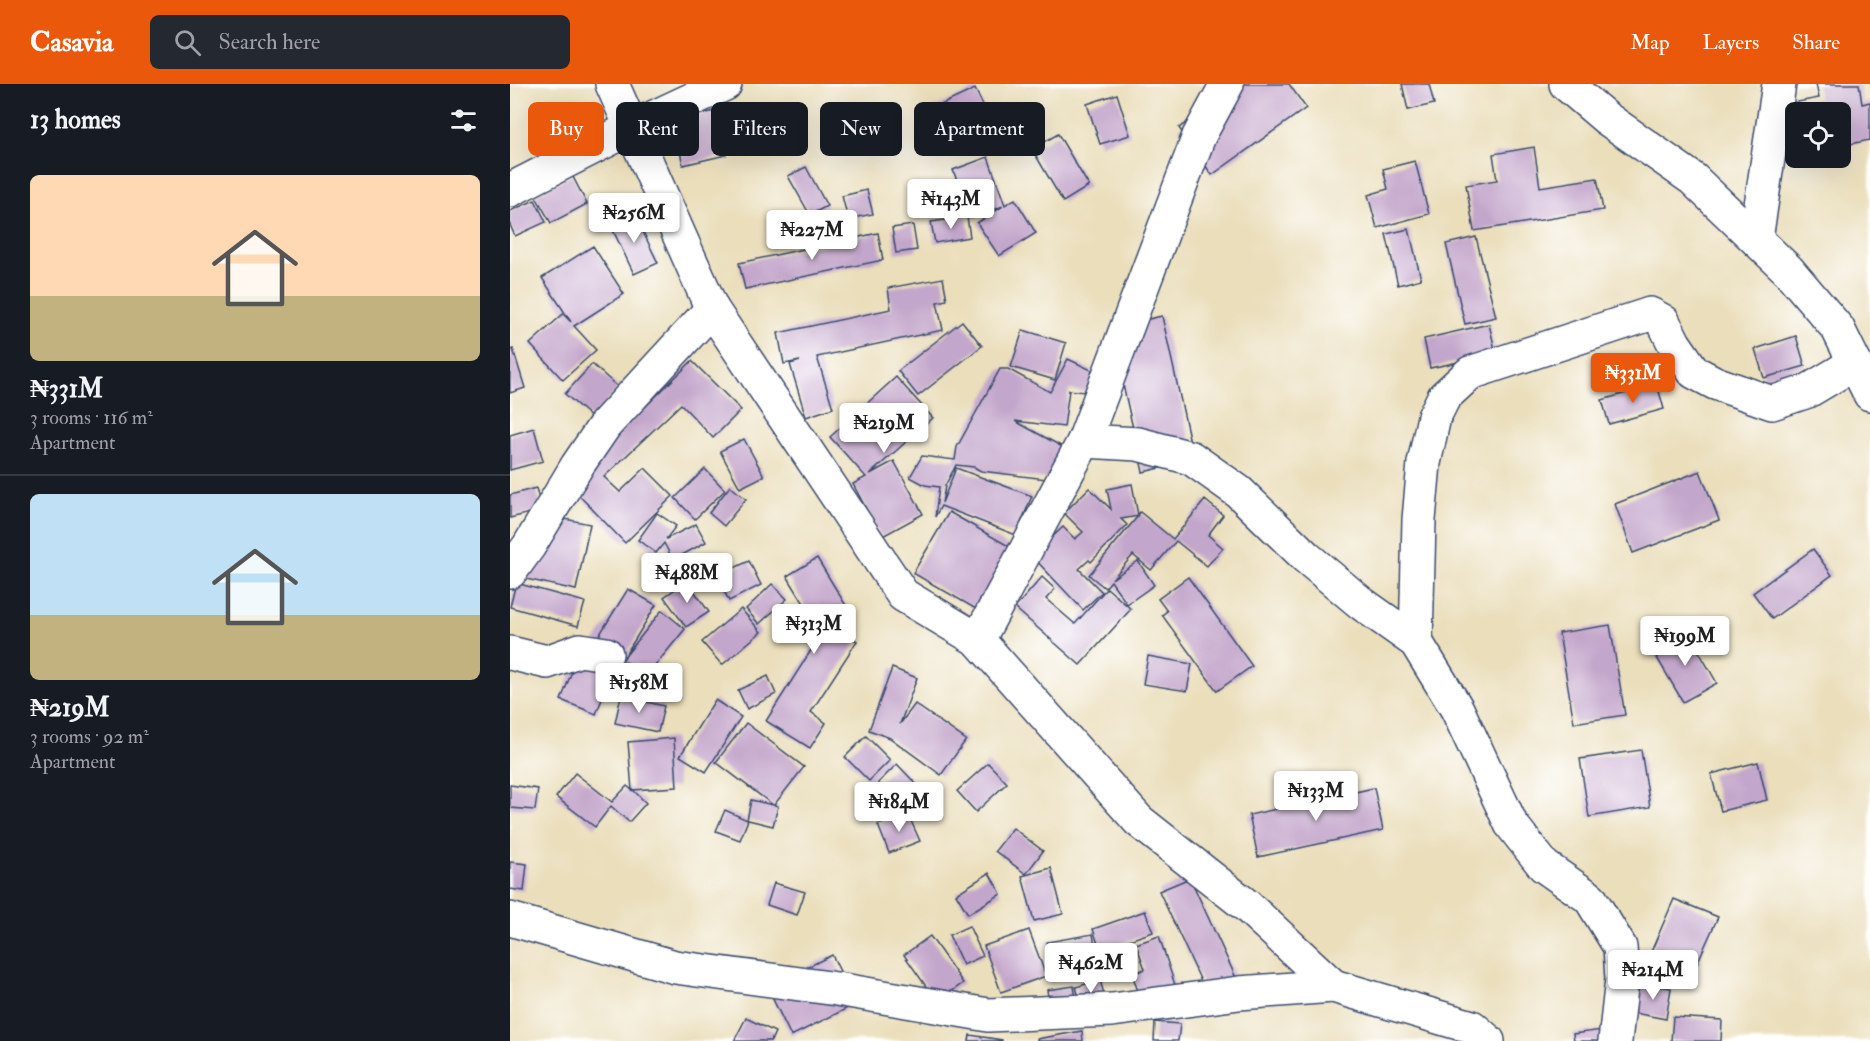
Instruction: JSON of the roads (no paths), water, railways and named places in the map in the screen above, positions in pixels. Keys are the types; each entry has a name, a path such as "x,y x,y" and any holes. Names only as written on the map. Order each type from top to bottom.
{"street":[{"path":"612,84 620,102"},
{"path":"687,102 725,84"},
{"path":"978,640 1084,441 1199,136 1227,84"},
{"path":"1566,84 1606,118 1693,179 1788,270 1838,329 1862,352 1870,394"},
{"path":"1756,239 1779,84"},
{"path":"510,190 616,136"},
{"path":"644,156 712,309 903,595 978,640 1139,821 1247,906 1333,986"},
{"path":"510,572 529,546 577,466 605,425 712,309"},
{"path":"1416,642 1419,520 1427,452 1434,417 1444,397 1470,373 1650,314 1663,321 1674,343 1694,372 1715,383 1772,403 1808,390 1862,352"},
{"path":"1084,441 1138,444 1191,458 1239,492 1306,557 1361,603 1416,642 1457,709 1511,824 1544,866 1590,898 1620,947 1622,979 1615,1041"},
{"path":"510,653 547,662 580,650 606,654"},
{"path":"510,919 675,967 837,989 988,1015 1112,1010 1239,993 1333,986 1472,1027 1488,1041"}]}
